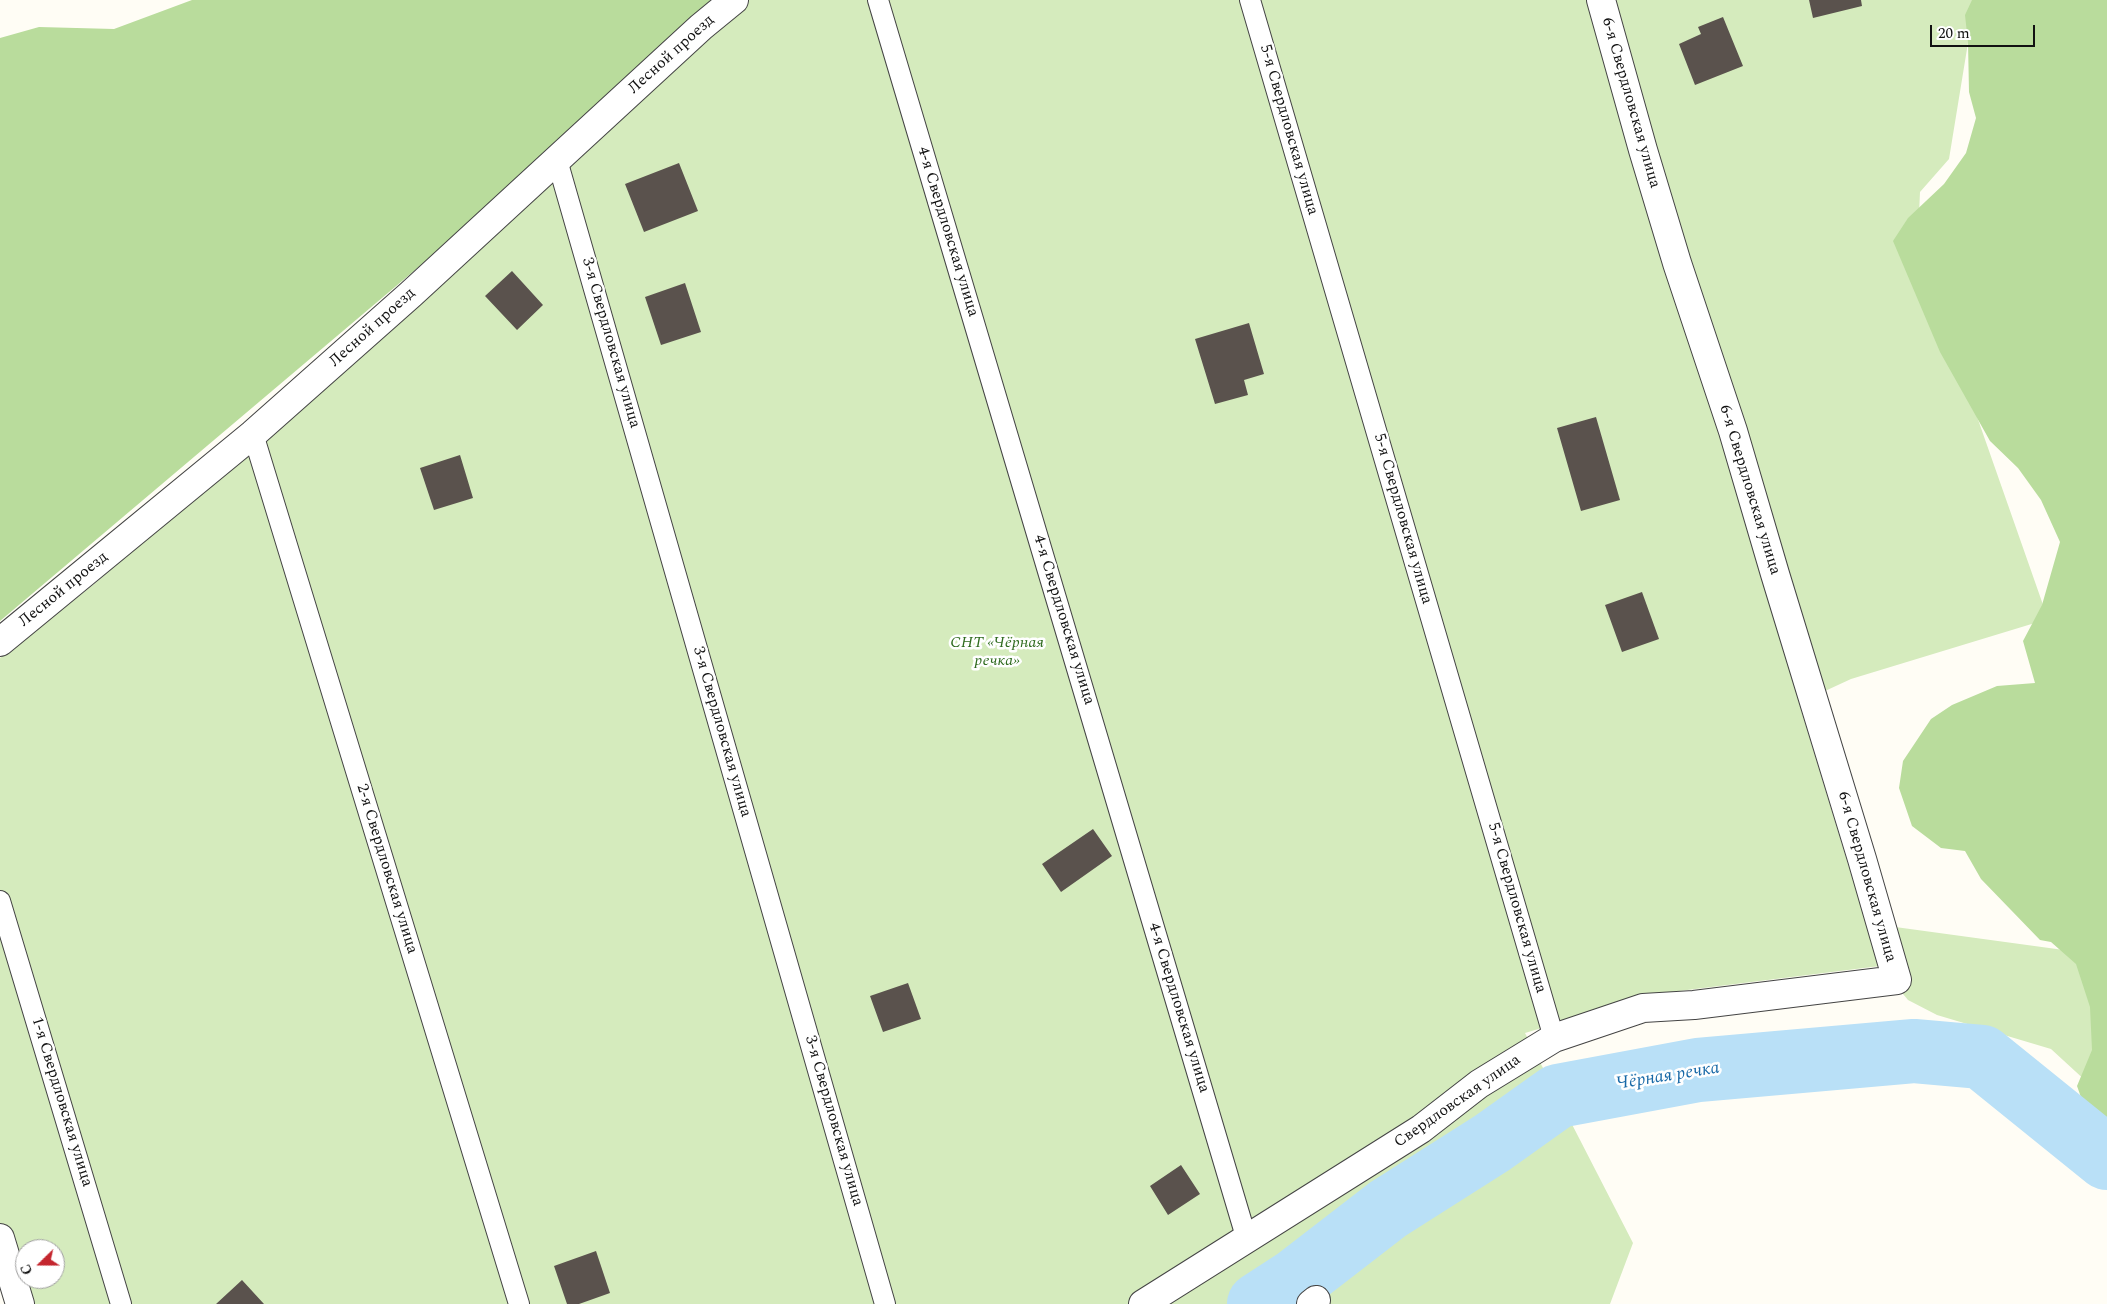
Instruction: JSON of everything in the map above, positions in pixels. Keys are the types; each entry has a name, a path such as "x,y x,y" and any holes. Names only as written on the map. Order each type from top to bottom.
{"street":[{"name":"Лесной проезд","path":"0,642 253,434 411,294 701,27 734,0"},
{"name":"6-я Свердловская улица","path":"1601,0 1677,263 1733,430 1774,574 1862,859 1897,980"},
{"name":"Свердловская улица","path":"1143,1304 1421,1129 1479,1084 1554,1038 1643,1008 1694,1005 1897,980"},
{"path":"0,1238 20,1304"}],"lane":[{"name":"4-я Свердловская улица","path":"878,0 1247,1240"},
{"name":"5-я Свердловская улица","path":"1250,0 1554,1038"},
{"name":"3-я Свердловская улица","path":"557,160 885,1304"},
{"name":"2-я Свердловская улица","path":"253,434 519,1304"},
{"name":"1-я Свердловская улица","path":"0,901 121,1304"}],"green space":[{"path":"192,0 714,0 486,210 0,621 0,38 39,27 114,29"},
{"name":"СНТ «Чёрная речка»","path":"741,0 1975,0 1949,159 1920,192 1918,237 1941,314 2048,619 1851,679 1799,703 1866,923 2093,954 2100,1094 2051,1049 1937,1015 1908,1000 1880,966 1655,994 1525,1033 1633,1243 1610,1304 22,1304 17,1289 65,1289 65,1239 15,1239 15,1281 0,1233 0,658 93,585 230,464"},
{"path":"1972,0 2107,0 2107,1138 2094,1134 2077,1086 2092,1050 2090,1007 2076,964 2051,942 2040,940 1981,879 1965,851 1941,848 1912,826 1899,788 1903,761 1931,719 1952,705 1997,686 2035,683 2023,641 2042,605 2060,542 2041,500 2018,468 1990,441 1940,352 1893,241 1908,218 1944,184 1966,153 1976,118 1969,92 1968,42 1965,15"}],"building":[{"path":"1809,0 1861,0 1862,6 1813,18"},
{"path":"1723,17 1743,66 1695,85 1679,44 1701,34 1698,27"},
{"path":"679,163 698,211 644,232 625,184"},
{"path":"512,271 543,305 517,330 485,296"},
{"path":"685,283 701,332 661,345 645,297"},
{"path":"1249,323 1264,374 1244,380 1248,395 1215,404 1195,339"},
{"path":"1596,417 1620,500 1581,511 1557,428"},
{"path":"460,455 473,498 434,510 420,468"},
{"path":"1642,592 1659,639 1622,652 1605,605"},
{"path":"1093,829 1112,856 1061,892 1042,864"},
{"path":"908,983 921,1019 883,1032 870,996"},
{"path":"1181,1165 1200,1194 1168,1215 1150,1186"},
{"path":"596,1251 610,1293 579,1304 567,1304 554,1266"},
{"path":"242,1280 264,1304 216,1304"}],"waterway":[{"name":"Чёрная речка","path":"1259,1304 1296,1280 1388,1209 1492,1143 1558,1096 1698,1070 1914,1051 1982,1057 2107,1158"}]}
